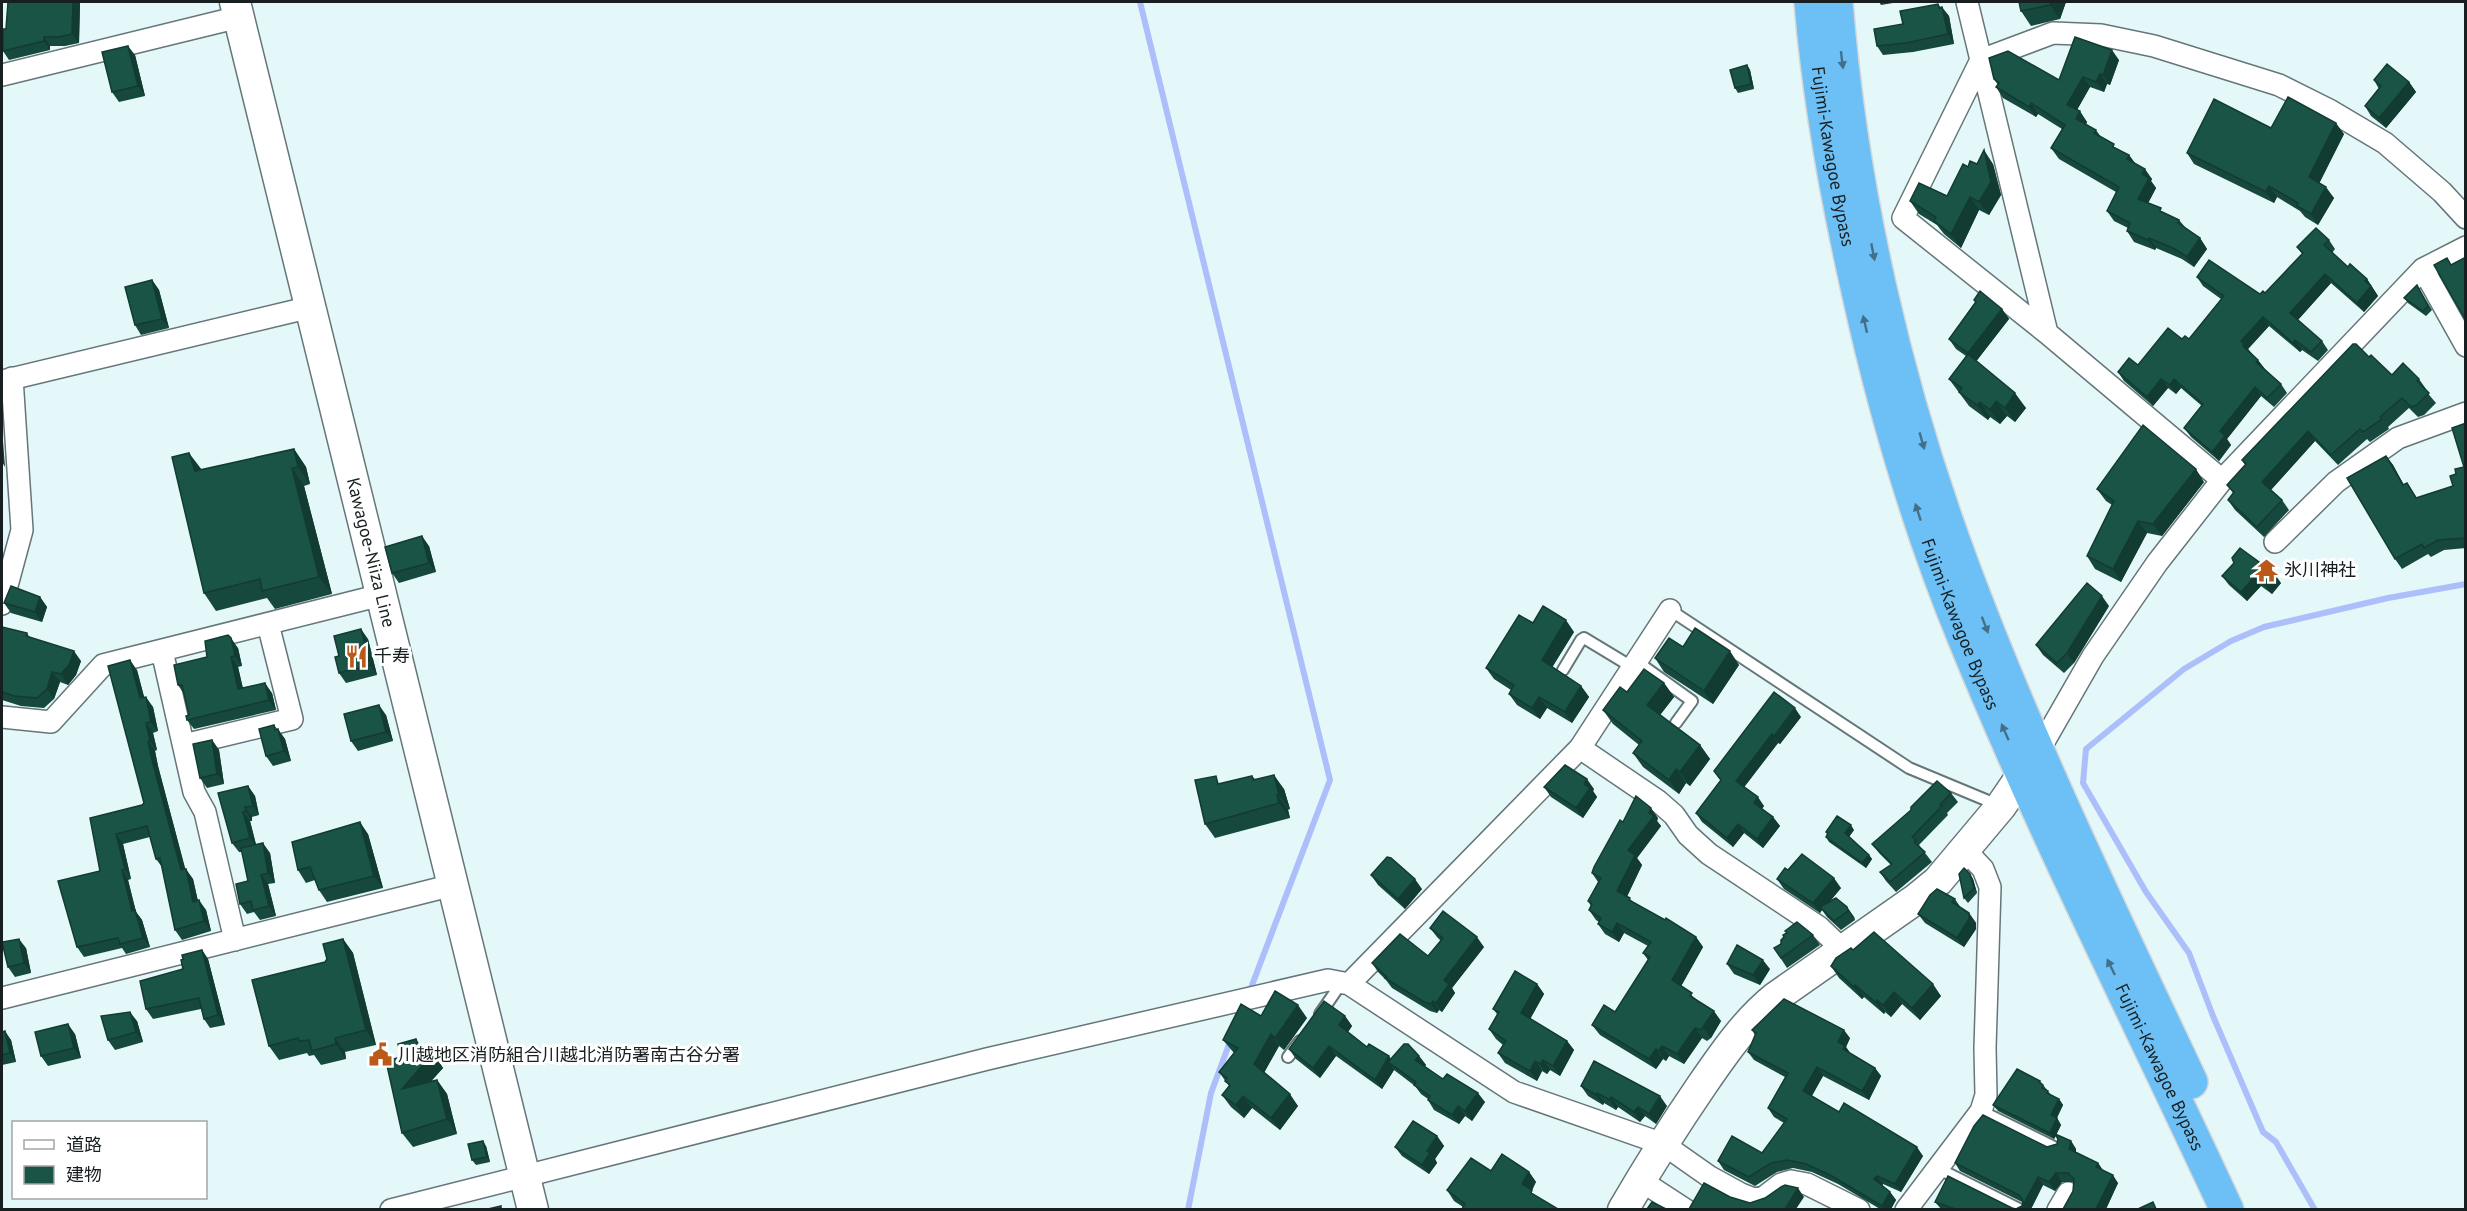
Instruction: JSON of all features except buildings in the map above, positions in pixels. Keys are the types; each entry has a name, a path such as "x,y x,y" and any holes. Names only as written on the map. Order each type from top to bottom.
{"highway":[{"name":"Fujimi-Kawagoe Bypass","path":"1812,2 1830,150 1845,234 1878,377 1921,521 1950,601 2251,1209"},
{"name":"Fujimi-Kawagoe Bypass","path":"1836,2 1855,152 1879,280 1934,484 2086,917 2227,1209"}],"main road":[{"name":"Kawagoe-Niiza Line","path":"237,9 532,1209"},
{"path":"1623,1209 1663,1144 1728,1049 1756,1015 1776,997 1916,899 1938,881 2001,806 2031,762"}],"street":[{"path":"1967,2 2048,333"},
{"path":"2,75 237,9"},
{"path":"2222,480 2048,333 1903,218 1981,60 2053,33 2101,35 2154,46 2279,85 2331,111 2385,143 2442,192 2466,218"},
{"path":"2031,762 2093,656 2157,563 2222,480 2423,269 2466,247"},
{"path":"2423,269 2466,346"},
{"path":"2,604 22,530 7,379 310,307"},
{"path":"2275,542 2336,482 2398,438 2466,413"},
{"path":"2,717 51,722 102,665 381,595"},
{"path":"1345,983 1580,748 1670,610"},
{"path":"184,745 292,719 268,624"},
{"path":"162,651 194,792 205,812 235,940"},
{"path":"1580,748 1658,801 1674,815 1688,835 1710,854 1810,921 1843,950"},
{"path":"1906,1209 1939,1169 1981,1111 1986,1095 1985,1047 1990,887 1983,869 1966,850"},
{"path":"2,998 453,885"},
{"path":"391,1209 987,1059 1328,980 1345,983 1514,1092 1663,1144 1710,1177 1754,1199 1764,1197 1781,1184 1791,1181 1807,1184 1858,1209"},
{"path":"1640,1180 1686,1209"}],"lane":[{"path":"1670,610 1909,768 2001,806"},
{"path":"1563,670 1584,638 1634,664 1692,700 1676,723"},
{"path":"1288,1057 1345,983"},
{"path":"1981,1111 2056,1148"},
{"path":"1939,1169 2021,1209"}],"waterway":[{"path":"1140,2 1330,780 1249,993"},
{"path":"2315,1210 2276,1142 2263,1132 2213,1016 2189,953 2146,892 2083,783 2086,749 2184,669 2231,641 2264,627 2388,598 2466,584"},
{"path":"1188,1210 1211,1093 1231,1039"}],"place":[{"name":"氷川神社","path":"2266,570"},
{"name":"千寿","path":"356,656"},
{"name":"川越地区消防組合川越北消防署南古谷分署","path":"380,1055"}]}
